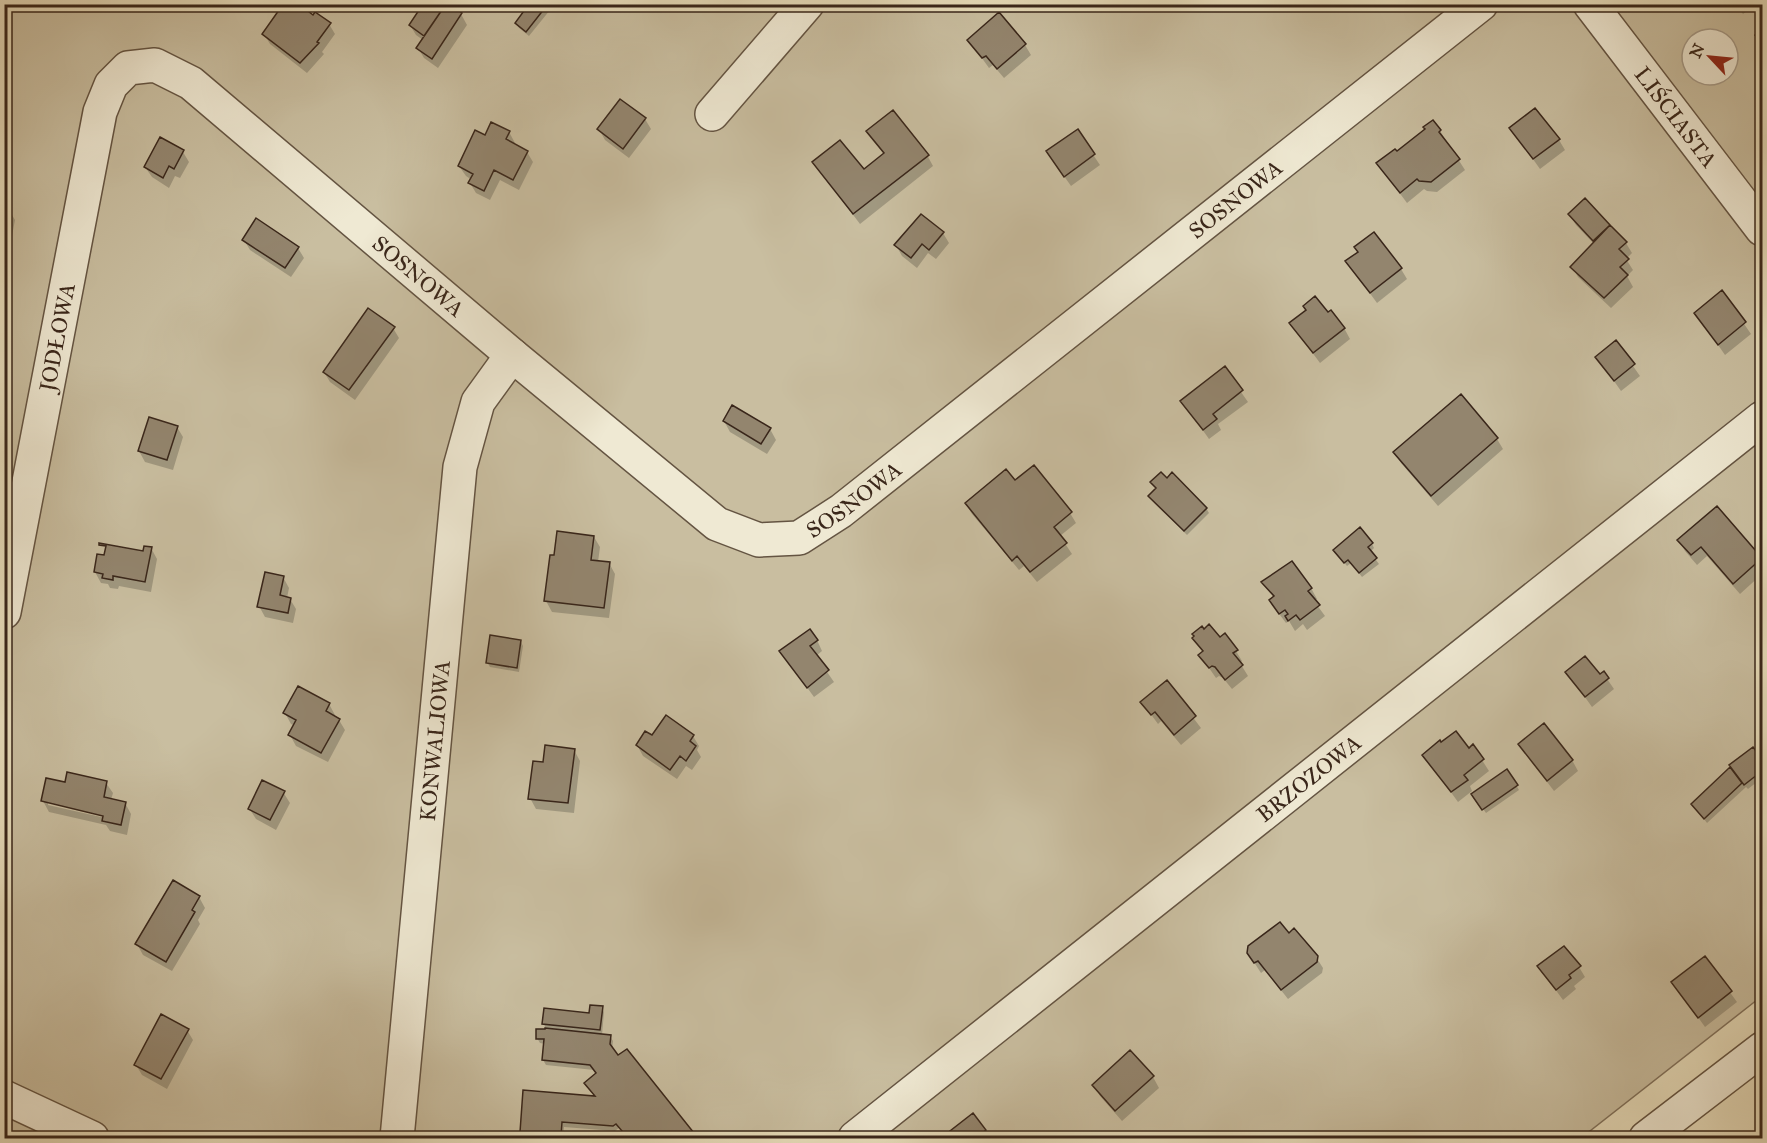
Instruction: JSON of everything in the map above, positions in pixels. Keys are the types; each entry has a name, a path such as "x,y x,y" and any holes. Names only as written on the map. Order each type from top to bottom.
{"street":[{"path":"712,114 807,4"},
{"name":"SOSNOWA","path":"128,68 155,65 191,83 512,355 717,524 759,540 799,538 841,511 1481,4"},
{"name":"LIŚCIASTA","path":"1590,4 1762,229"},
{"name":"JODŁOWA","path":"4,612 100,112 111,85 128,68"},
{"name":"KONWALIOWA","path":"397,1138 460,467 478,402 512,355"},
{"name":"BRZOZOWA","path":"855,1138 1762,418"},
{"path":"1646,1138 1762,1049"},
{"path":"4,1097 92,1138"}],"shaded area":[{"path":"5,5 1762,5 1762,996 1581,1138 5,1138"}],"building":[{"path":"285,4 299,4 313,15 315,12 331,23 317,42 319,43 300,63 262,34"},
{"path":"423,4 446,4 424,36 409,25"},
{"path":"446,4 462,13 432,59 416,48"},
{"path":"529,4 548,4 526,32 515,23"},
{"path":"999,12 1026,44 997,69 986,56 982,58 967,40"},
{"path":"1762,29 1762,44 1755,35"},
{"path":"620,99 646,118 623,149 597,129"},
{"path":"1535,108 1560,139 1533,159 1509,128"},
{"path":"893,110 929,155 853,214 812,162 840,140 864,169 884,153 866,131"},
{"path":"1433,120 1441,130 1439,132 1460,159 1431,182 1417,179 1400,193 1376,163 1395,149 1397,151"},
{"path":"491,122 510,131 506,139 528,151 513,180 494,170 484,191 468,183 473,174 458,166 475,130 485,135"},
{"path":"1078,129 1095,154 1064,177 1046,151"},
{"path":"160,137 184,150 174,169 169,166 163,178 144,167"},
{"path":"1585,198 1610,225 1593,241 1568,214"},
{"path":"4,207 10,208 4,237"},
{"path":"921,214 944,232 929,250 922,244 911,258 894,245"},
{"path":"256,218 299,247 285,268 242,240"},
{"path":"1610,225 1627,242 1619,249 1629,259 1620,267 1628,275 1604,298 1570,267"},
{"path":"1374,232 1402,268 1370,293 1345,261 1358,252 1354,247"},
{"path":"1722,290 1746,322 1718,345 1694,313"},
{"path":"1315,296 1328,312 1331,310 1345,328 1313,353 1289,323 1306,310 1303,306"},
{"path":"368,308 395,327 349,390 323,372"},
{"path":"1616,340 1635,364 1614,381 1595,357"},
{"path":"1225,366 1243,390 1213,414 1217,419 1203,430 1180,401"},
{"path":"1461,394 1498,438 1431,496 1393,452"},
{"path":"732,405 771,428 761,444 723,421"},
{"path":"149,417 178,426 167,460 138,451"},
{"path":"1034,465 1072,512 1054,527 1067,543 1030,572 1017,556 1012,561 965,503 1006,469 1015,480"},
{"path":"1161,472 1167,478 1172,472 1207,508 1184,531 1148,496 1156,488 1150,482"},
{"path":"1717,506 1762,558 1733,584 1701,547 1691,555 1677,540"},
{"path":"1360,527 1373,543 1368,547 1377,558 1359,573 1348,560 1344,563 1333,550"},
{"path":"557,531 594,536 591,560 610,562 604,608 544,601 550,555 554,555"},
{"path":"99,543 143,551 144,546 152,547 145,582 113,576 113,580 102,578 103,574 94,572 97,554 104,555 106,546 99,545"},
{"path":"1292,561 1312,588 1308,591 1320,605 1300,620 1296,615 1288,621 1285,616 1288,614 1285,610 1279,614 1269,600 1274,596 1261,582"},
{"path":"265,572 284,576 280,595 291,598 288,613 257,607"},
{"path":"1209,624 1220,637 1225,633 1238,650 1233,653 1243,665 1225,680 1215,667 1209,668 1198,655 1203,651 1192,638 1194,636 1192,634 1202,626 1204,629"},
{"path":"810,629 818,640 810,646 829,670 807,688 779,651"},
{"path":"490,635 521,640 517,668 486,663"},
{"path":"1585,656 1600,674 1604,671 1609,678 1585,697 1565,672"},
{"path":"1167,680 1196,716 1174,735 1155,712 1151,715 1140,702"},
{"path":"298,686 330,703 326,711 340,719 321,753 288,735 296,720 283,713"},
{"path":"666,715 694,735 690,741 696,746 686,761 680,756 670,770 636,745 645,731 652,735"},
{"path":"1544,723 1573,760 1547,781 1518,744"},
{"path":"1456,731 1469,748 1473,744 1484,759 1464,775 1468,780 1451,792 1422,755 1440,740 1441,742"},
{"path":"545,745 575,749 568,803 528,799 533,761 543,762"},
{"path":"1753,747 1762,759 1762,771 1744,785 1729,765"},
{"path":"1730,767 1742,783 1704,819 1691,804"},
{"path":"1507,769 1518,785 1482,810 1471,794"},
{"path":"67,772 107,781 104,797 126,802 121,825 102,821 103,816 41,801 46,778 65,782"},
{"path":"262,780 285,791 270,820 248,809"},
{"path":"173,880 200,896 192,910 195,912 166,962 135,944"},
{"path":"1280,922 1289,933 1294,928 1318,956 1317,962 1281,990 1258,961 1254,963 1247,953 1248,946"},
{"path":"1564,946 1581,966 1569,975 1571,978 1556,990 1537,966"},
{"path":"1705,956 1732,991 1698,1018 1671,982"},
{"path":"590,1005 603,1006 600,1030 542,1024 544,1008 589,1013"},
{"path":"161,1014 189,1029 161,1079 134,1065"},
{"path":"536,1029 611,1035 610,1044 618,1055 627,1049 698,1138 628,1138 616,1124 613,1126 562,1122 561,1136 520,1132 523,1090 595,1096 584,1083 596,1073 590,1065 542,1060 544,1039 536,1039"},
{"path":"1130,1050 1154,1076 1115,1111 1092,1085"},
{"path":"973,1113 986,1130 982,1133 986,1138 941,1138"}]}
